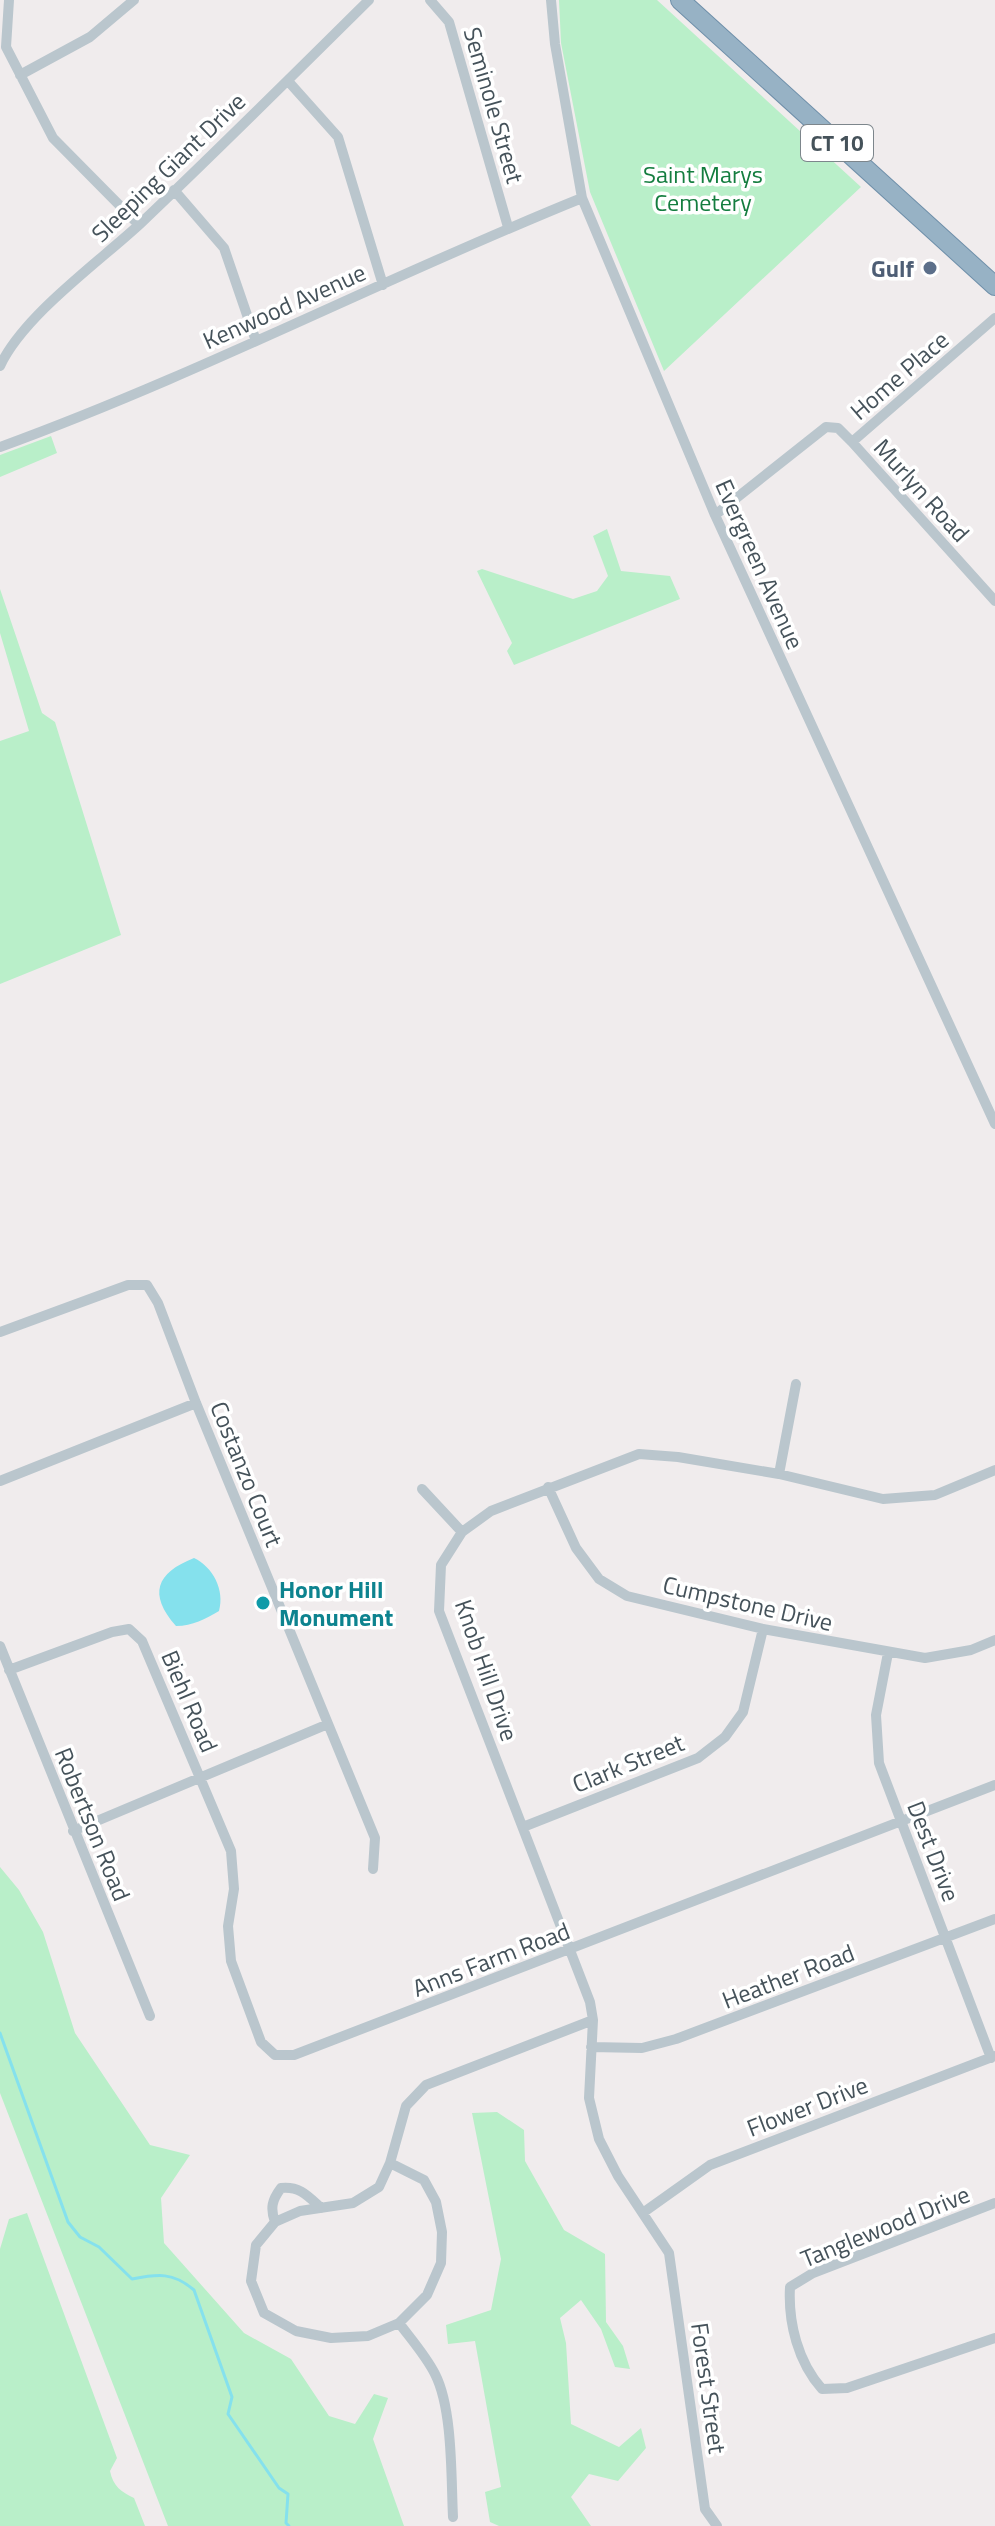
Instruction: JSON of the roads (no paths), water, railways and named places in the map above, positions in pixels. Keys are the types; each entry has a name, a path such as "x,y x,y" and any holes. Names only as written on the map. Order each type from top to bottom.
{"highway":[{"name":"CT 10","path":"680,0 995,286"}],"street":[{"path":"9,0 6,47 53,138 139,225"},
{"path":"20,75 90,37 134,0"},
{"name":"Sleeping Giant Drive","path":"0,366 30,323 139,225 369,0"},
{"name":"Seminole Street","path":"430,0 449,22 508,227"},
{"name":"Evergreen Avenue","path":"551,0 555,44 582,198 715,515 995,1124"},
{"path":"288,81 338,137 383,285"},
{"path":"174,190 224,248 256,341"},
{"name":"Kenwood Avenue","path":"0,447 58,426 383,285 508,227 582,198"},
{"name":"Home Place","path":"715,515 826,427 838,428 852,442 995,318"},
{"name":"Murlyn Road","path":"852,442 995,601"},
{"name":"Costanzo Court","path":"0,1332 128,1285 147,1285 158,1303 375,1838 373,1869"},
{"path":"779,1474 796,1384"},
{"path":"0,1481 196,1403"},
{"name":"Knob Hill Drive","path":"669,2253 618,2176 599,2139 589,2098 593,2020 590,2002 439,1611 441,1565 462,1532 491,1511 639,1454 678,1457 779,1474 883,1499 935,1495 995,1470"},
{"name":"Cumpstone Drive","path":"548,1487 576,1548 599,1579 627,1596 763,1629 925,1658 971,1650 995,1640"},
{"path":"422,1489 462,1532"},
{"name":"Biehl Road","path":"9,1670 112,1632 129,1629 142,1641 201,1777"},
{"name":"Clark Street","path":"523,1827 698,1758 725,1737 743,1712 763,1629"},
{"name":"Robertson Road","path":"0,1646 150,2016"},
{"name":"Dest Drive","path":"888,1653 876,1715 879,1763 993,2057"},
{"path":"73,1831 328,1724"},
{"name":"Anns Farm Road","path":"201,1777 231,1851 234,1889 228,1926 231,1961 261,2042 275,2055 294,2055 995,1785"},
{"name":"Heather Road","path":"591,2047 642,2048 676,2039 995,1919"},
{"path":"390,2163 424,2180 436,2202 442,2232 441,2263 427,2295 399,2323 368,2336 331,2338 296,2331 264,2313 251,2281 256,2245 275,2222 300,2211 353,2203 379,2187 390,2163 406,2106 426,2085 593,2020"},
{"name":"Flower Drive","path":"644,2212 710,2165 993,2057"},
{"path":"275,2222 271,2211 274,2198 281,2188 294,2186 321,2208"},
{"name":"Tanglewood Drive","path":"995,2203 813,2273 790,2287 789,2312 807,2372 822,2389 847,2388 995,2338"},
{"name":"Forest Street","path":"669,2253 705,2509 717,2526"},
{"path":"399,2323 436,2375 444,2401 453,2517"}],"water":[{"path":"194,1558 207,1567 216,1580 220,1595 219,1611 193,1623 176,1626 162,1604 160,1586 171,1570"}],"waterway":[{"path":"0,2033 68,2222 80,2237 99,2247 132,2279 172,2277 194,2290 232,2397 228,2414 279,2488 288,2494 286,2523 289,2526"}],"place":[{"name":"Gulf","path":"930,268"},
{"name":"Honor Hill Monument","path":"263,1603"}],"park label":[{"name":"Saint Marys Cemetery","path":"703,188"}]}
